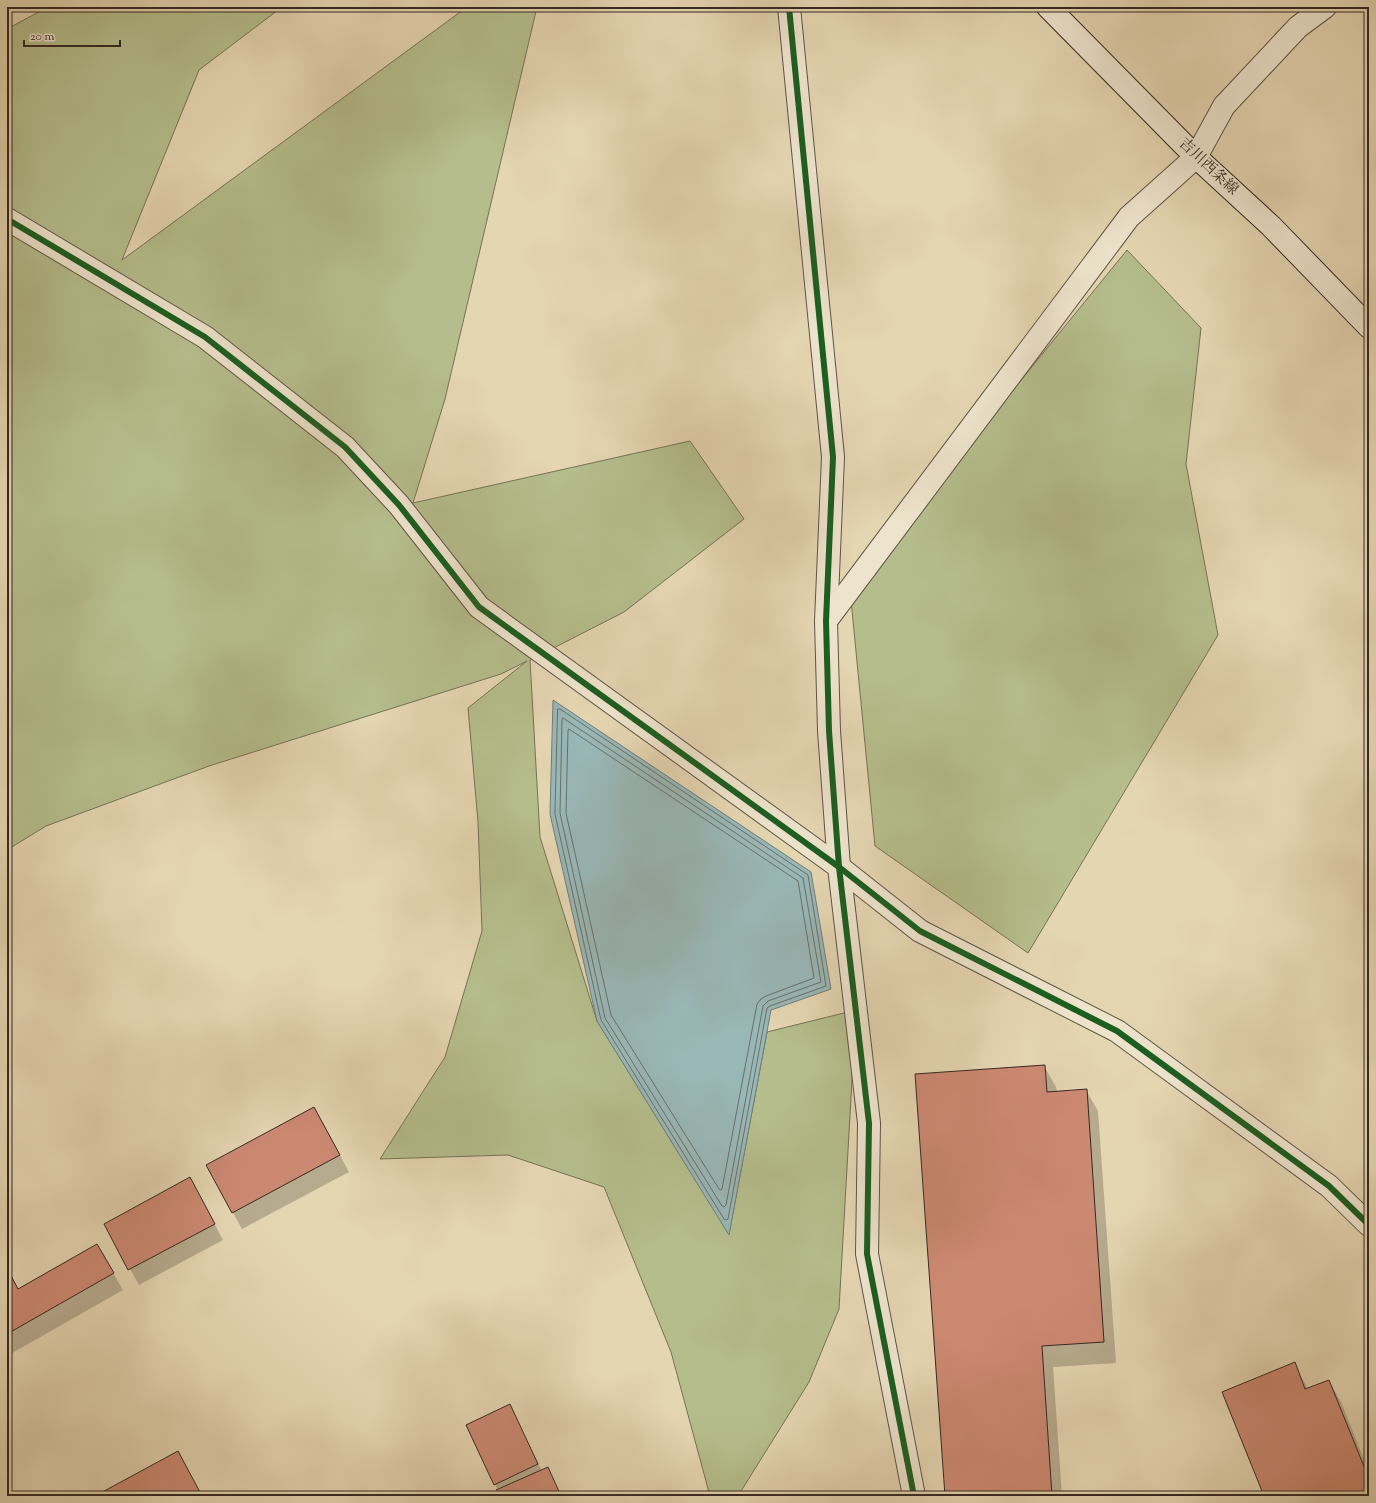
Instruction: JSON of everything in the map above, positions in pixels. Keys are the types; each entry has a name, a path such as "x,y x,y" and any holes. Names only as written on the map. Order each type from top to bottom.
{"street":[{"path":"789,7 833,457 826,621 830,731 839,867 869,1124 867,1254 914,1496"},
{"name":"吉川西条線","path":"1048,7 1196,157 1271,226 1369,327"},
{"path":"826,621 1130,217 1196,157 1224,106 1298,27 1322,8"},
{"path":"7,219 206,337 345,447 400,505 479,607 839,867 920,931 1117,1031 1329,1186 1369,1225"}],"green space":[{"path":"48,7 282,7 199,70 122,260 467,7 537,7 445,399 413,503 690,441 744,519 624,612 530,660 540,837 597,1021 729,1234 767,1032 856,1010 839,1309 809,1382 738,1496 710,1496 671,1352 604,1187 508,1155 380,1159 445,1057 482,931 478,822 468,708 527,661 501,674 209,766 46,826 7,850 7,29"},
{"path":"1127,250 1201,328 1186,464 1218,635 1028,953 875,846 850,590"}],"water":[{"path":"553,700 811,872 831,989 771,1010 729,1235 597,1021 550,814"}],"building":[{"path":"1045,1065 1047,1092 1087,1089 1104,1342 1042,1346 1052,1496 945,1496 915,1074"},
{"path":"314,1107 340,1155 232,1213 206,1165"},
{"path":"190,1177 215,1224 128,1270 104,1224"},
{"path":"97,1244 114,1273 7,1334 7,1268 18,1289"},
{"path":"1295,1362 1305,1389 1329,1380 1369,1479 1369,1496 1264,1496 1222,1392"},
{"path":"510,1404 538,1464 494,1485 466,1425"},
{"path":"178,1451 202,1496 95,1496"},
{"path":"548,1467 561,1496 499,1496 496,1490"}],"cycle path":[{"path":"789,7 833,457 826,621 829,731 839,867 869,1123 867,1254 914,1496"},
{"path":"7,219 205,337 345,447 399,505 479,607 839,867 920,931 1117,1031 1329,1186 1369,1225"}]}
